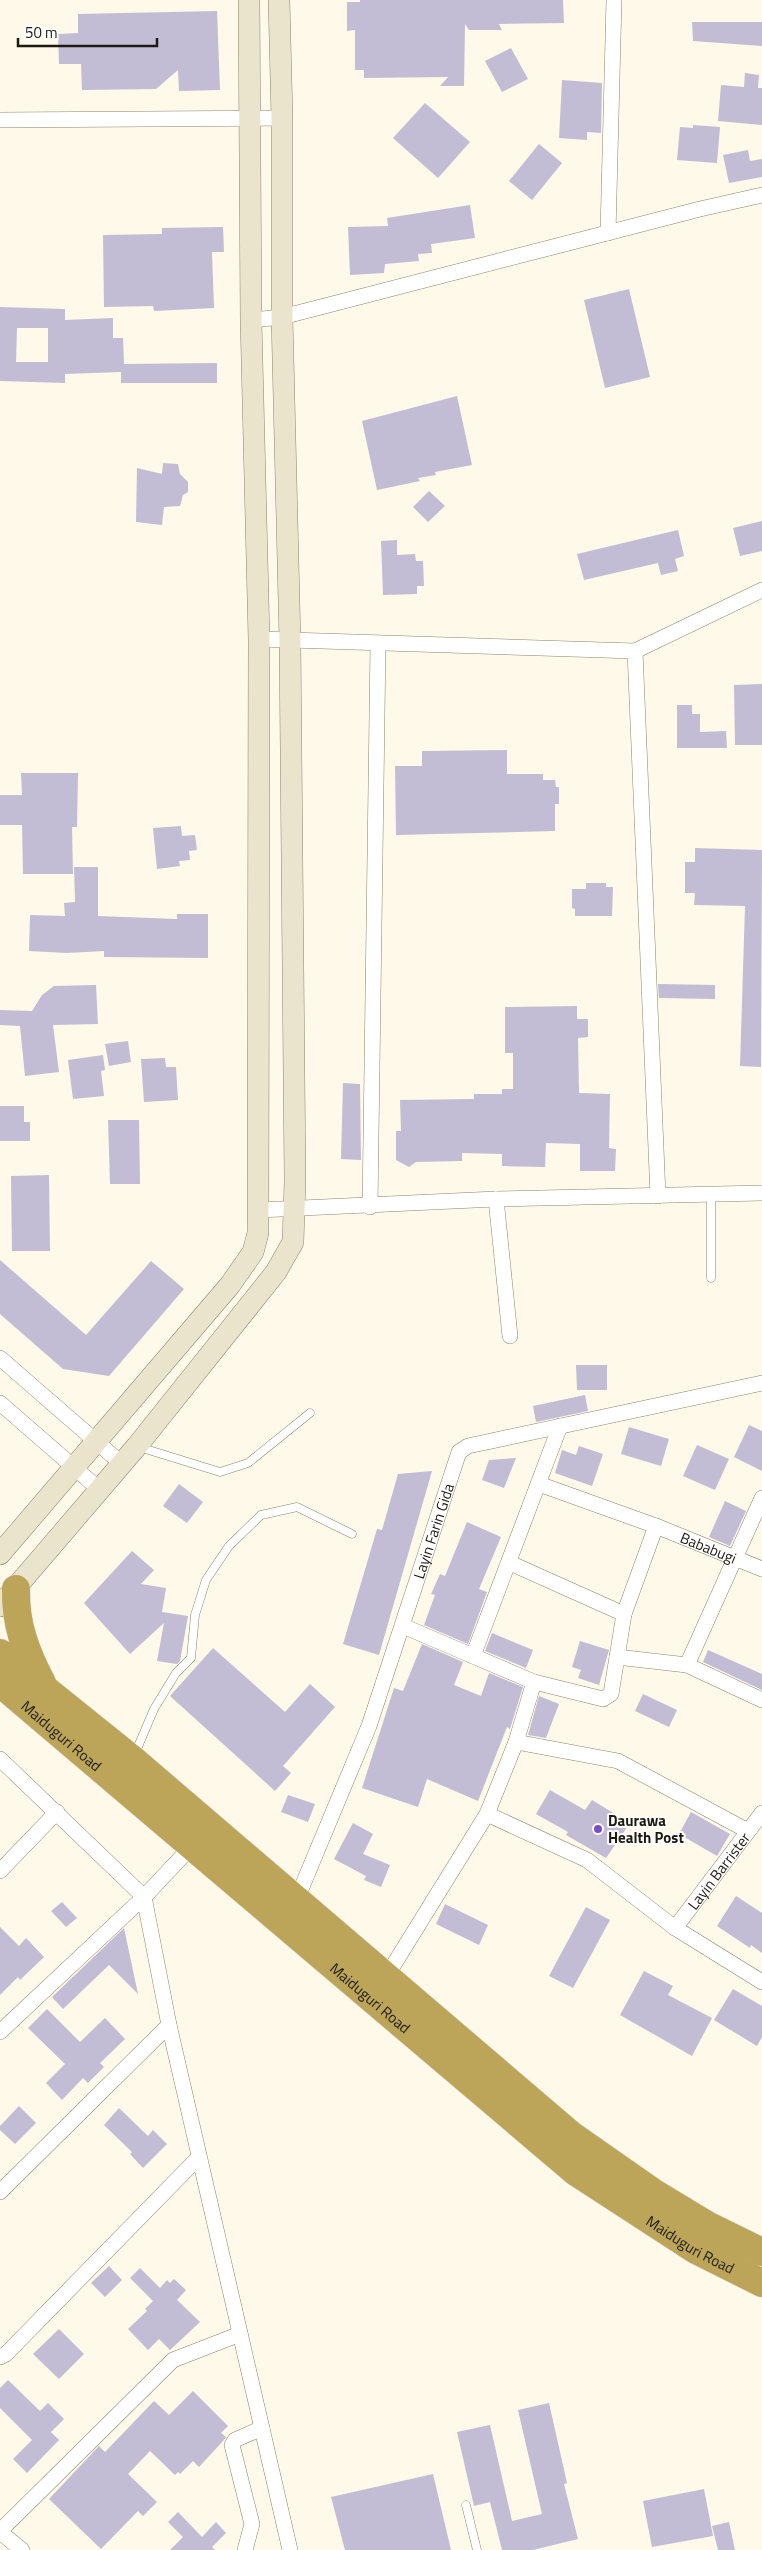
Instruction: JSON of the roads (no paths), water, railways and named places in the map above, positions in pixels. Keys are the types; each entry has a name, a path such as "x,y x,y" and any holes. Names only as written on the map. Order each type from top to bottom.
{"highway":[{"path":"8,1598 27,1655 48,1693"},
{"name":"Maiduguri Road","path":"0,1653 133,1760 571,2134 609,2163 707,2225 762,2252"},
{"name":"Maiduguri Road","path":"0,1683 372,2001 576,2172 688,2245 762,2283"}],"street":[{"path":"0,1554 73,1466 230,1285 254,1252 258,1233 259,639 251,320 249,0"},
{"path":"8,1598 137,1446 276,1272 293,1242 295,1209 290,642 282,317 282,118 279,0"},
{"path":"608,233 614,0"},
{"path":"0,120 282,118"},
{"path":"251,320 282,317 762,195"},
{"path":"259,639 378,645 635,651 762,590"},
{"path":"370,1207 378,645"},
{"path":"635,651 658,1196"},
{"path":"258,1210 370,1207 496,1200 762,1193"},
{"path":"496,1200 510,1336"},
{"path":"0,1358 122,1464"},
{"name":"Layin Farin Gida","path":"296,1900 369,1726 459,1452 468,1446 762,1384"},
{"path":"0,1404 100,1490"},
{"path":"474,1656 560,1426"},
{"name":"Bababugi","path":"539,1484 656,1526 762,1569"},
{"path":"687,1665 762,1498"},
{"path":"403,1626 534,1682 603,1699 611,1694 624,1614 656,1526"},
{"path":"510,1564 624,1614"},
{"path":"617,1657 687,1665 762,1700"},
{"path":"372,2001 487,1814 516,1742 534,1682"},
{"path":"516,1742 618,1761 748,1831"},
{"path":"0,1760 144,1896 169,2025 290,2550"},
{"path":"0,1871 57,1812"},
{"name":"Layin Barrister","path":"675,1928 762,1813"},
{"path":"487,1814 587,1860 675,1928 762,1982"},
{"path":"0,2032 144,1896 191,1847"},
{"path":"0,2192 169,2025"},
{"path":"0,2357 13,2347 199,2157"},
{"path":"22,2550 0,2531 173,2360 240,2334"},
{"path":"245,2550 252,2524 232,2445 235,2440 262,2428"}],"lane":[{"path":"711,1194 711,1278"},
{"path":"137,1446 220,1472 248,1463 310,1413"},
{"path":"133,1760 154,1709 176,1673 191,1658 195,1615 206,1580 229,1546 261,1515 297,1507 352,1534"},
{"path":"466,2505 477,2550"}],"place":[{"name":"Daurawa Health Post","path":"598,1829"}]}
